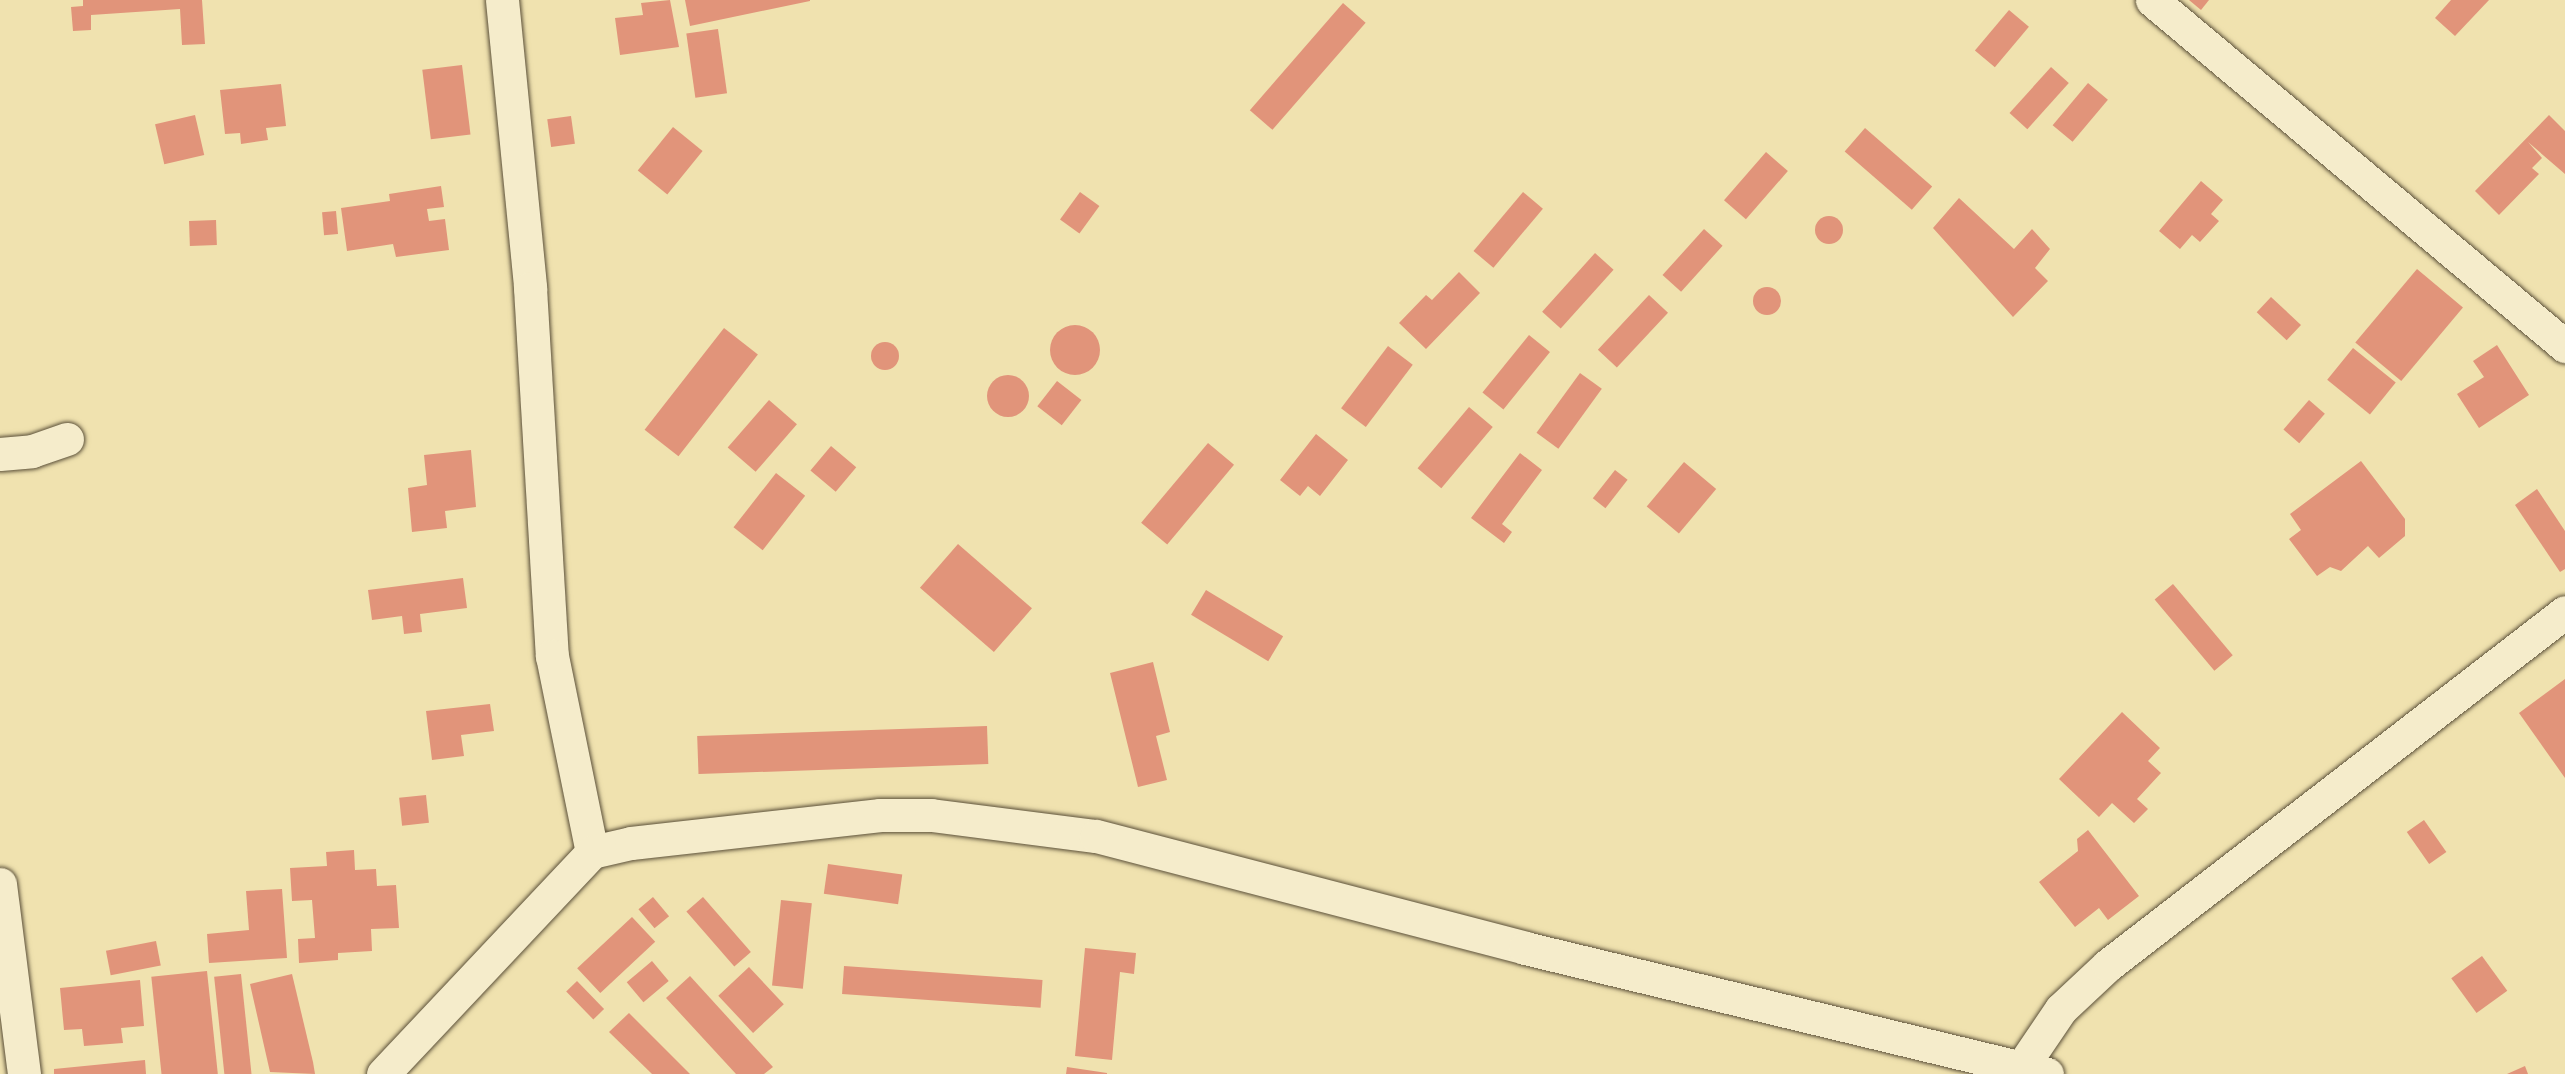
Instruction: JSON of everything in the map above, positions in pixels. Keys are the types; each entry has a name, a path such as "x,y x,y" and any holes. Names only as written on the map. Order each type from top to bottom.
{"street":[{"path":"502,0 531,299 552,656 592,852"},
{"path":"2152,0 2565,345"},
{"path":"0,454 32,452 67,439"},
{"path":"382,1074 592,852 631,843 880,815 931,815 1033,826 1180,856 1525,948 2034,1071 2061,1009 2108,965 2565,612"},
{"path":"0,884 24,1074"}],"building":[{"path":"83,0 202,0 205,44 182,45 180,9 91,15 91,30 73,31 71,7 83,6"},
{"path":"670,0 679,47 620,55 615,18 643,15 641,3"},
{"path":"685,0 810,0 810,1 690,26"},
{"path":"2189,0 2209,0 2201,10"},
{"path":"2451,0 2489,0 2455,36 2435,18"},
{"path":"1343,3 1366,23 1272,130 1250,110"},
{"path":"2009,10 2029,27 1995,67 1975,51"},
{"path":"718,29 727,93 695,98 686,33"},
{"path":"462,65 471,134 431,139 422,70"},
{"path":"2051,67 2069,83 2027,129 2010,113"},
{"path":"2088,83 2108,100 2073,142 2053,125"},
{"path":"281,84 286,126 266,128 268,140 241,144 240,133 225,134 220,90"},
{"path":"195,115 204,155 164,164 155,124"},
{"path":"2549,115 2565,131 2565,174 2528,142 2542,158 2532,168 2539,174 2499,215 2475,191"},
{"path":"571,116 575,144 551,147 547,119"},
{"path":"673,127 703,151 667,194 638,171"},
{"path":"1865,128 1932,186 1912,210 1845,151"},
{"path":"1766,152 1788,171 1746,219 1724,200"},
{"path":"2201,181 2223,200 2211,214 2219,221 2200,242 2192,235 2180,249 2159,231"},
{"path":"441,186 444,207 427,209 429,221 445,219 449,250 396,257 393,244 347,251 341,208 390,201 389,194"},
{"path":"1080,192 1099,206 1079,234 1060,220"},
{"path":"1523,192 1543,209 1493,268 1474,251"},
{"path":"1959,198 2014,249 2032,229 2050,249 2035,268 2048,281 2013,317 1933,228"},
{"path":"336,211 338,234 324,235 322,212"},
{"path":"1829,216 1839,220 1843,230 1839,240 1829,244 1819,240 1815,230 1819,220"},
{"path":"216,220 217,245 190,246 189,221"},
{"path":"1704,229 1723,246 1681,292 1663,275"},
{"path":"1595,253 1614,270 1561,328 1542,312"},
{"path":"2417,269 2463,308 2401,381 2355,343"},
{"path":"1459,272 1480,293 1426,349 1399,323 1426,295 1432,300"},
{"path":"1767,287 1777,291 1781,301 1777,311 1767,315 1757,311 1753,301 1757,291"},
{"path":"1649,295 1668,313 1617,368 1598,350"},
{"path":"2271,297 2301,325 2287,340 2257,312"},
{"path":"1070,325 1080,325 1093,332 1100,345 1100,355 1093,368 1080,375 1070,375 1061,371 1054,364 1050,355 1050,345 1054,336 1061,329"},
{"path":"724,328 758,354 678,456 645,430"},
{"path":"1529,335 1550,352 1503,410 1482,393"},
{"path":"885,342 895,346 899,356 895,366 885,370 875,366 871,356 875,346"},
{"path":"2497,345 2529,395 2479,428 2457,394 2484,377 2473,361"},
{"path":"1388,346 1413,365 1366,427 1341,408"},
{"path":"2353,348 2396,383 2370,414 2327,380"},
{"path":"1580,373 1602,389 1558,449 1537,433"},
{"path":"1008,375 1023,381 1029,396 1023,411 1008,417 993,411 987,396 993,381"},
{"path":"1057,381 1081,400 1062,425 1037,406"},
{"path":"769,400 797,424 756,472 728,448"},
{"path":"2309,400 2325,414 2299,443 2283,429"},
{"path":"1469,407 1493,427 1441,488 1418,468"},
{"path":"1316,434 1348,460 1320,496 1308,486 1300,496 1280,480"},
{"path":"1208,443 1234,465 1167,545 1141,523"},
{"path":"831,446 856,467 836,492 810,471"},
{"path":"471,450 476,507 445,511 447,528 412,532 408,488 427,485 424,455"},
{"path":"1520,453 1542,470 1502,524 1512,532 1504,543 1471,518"},
{"path":"2361,461 2405,519 2405,536 2379,558 2368,546 2341,571 2330,567 2317,576 2289,539 2301,530 2290,514"},
{"path":"1684,462 1716,489 1679,533 1647,506"},
{"path":"1615,470 1628,480 1605,508 1593,498"},
{"path":"776,473 805,496 763,550 734,527"},
{"path":"2537,489 2565,531 2565,569 2560,572 2515,505"},
{"path":"958,544 1032,608 994,652 920,588"},
{"path":"463,578 467,608 420,614 422,632 404,634 402,616 372,620 368,590"},
{"path":"2173,584 2233,655 2214,671 2155,599"},
{"path":"1206,590 1283,636 1268,661 1191,615"},
{"path":"1153,662 1170,732 1156,736 1167,780 1138,787 1110,673"},
{"path":"2565,679 2565,778 2519,713"},
{"path":"490,704 494,731 461,735 464,756 432,760 426,711"},
{"path":"2122,712 2160,748 2148,761 2161,773 2137,799 2148,809 2134,823 2112,803 2099,817 2059,779"},
{"path":"987,726 988,764 699,774 697,736"},
{"path":"426,795 429,823 402,826 399,798"},
{"path":"2424,820 2446,852 2429,864 2407,832"},
{"path":"2088,830 2139,896 2108,920 2099,908 2075,927 2039,882 2078,851 2077,839"},
{"path":"354,850 355,870 376,869 377,886 396,885 399,928 371,929 372,951 338,953 338,960 299,963 298,939 315,938 312,900 292,901 290,868 327,866 326,852"},
{"path":"828,864 902,874 898,904 824,894"},
{"path":"282,889 287,958 209,963 207,934 249,930 246,891"},
{"path":"653,897 669,916 655,928 638,909"},
{"path":"703,897 751,952 734,967 686,911"},
{"path":"781,900 812,903 803,989 772,986"},
{"path":"632,917 655,942 600,993 577,968"},
{"path":"156,941 161,966 111,975 106,951"},
{"path":"1085,948 1136,953 1134,974 1120,972 1112,1060 1075,1056"},
{"path":"2482,956 2507,991 2477,1013 2451,978"},
{"path":"652,961 669,981 643,1002 627,982"},
{"path":"844,966 1043,980 1041,1008 842,994"},
{"path":"749,967 784,1004 753,1033 718,996"},
{"path":"207,971 218,1074 162,1074 151,977"},
{"path":"241,974 252,1074 224,1074 214,977"},
{"path":"292,974 315,1074 270,1072 250,984"},
{"path":"690,976 773,1067 764,1074 736,1074 666,998"},
{"path":"140,980 144,1026 121,1028 123,1043 84,1046 82,1029 64,1030 60,988"},
{"path":"577,981 604,1009 593,1019 566,991"},
{"path":"629,1013 690,1074 652,1074 609,1032"},
{"path":"145,1060 146,1074 54,1074 54,1069"},
{"path":"2525,1066 2528,1074 2507,1074"},
{"path":"1067,1067 1107,1073 1107,1074 1066,1074"}]}
